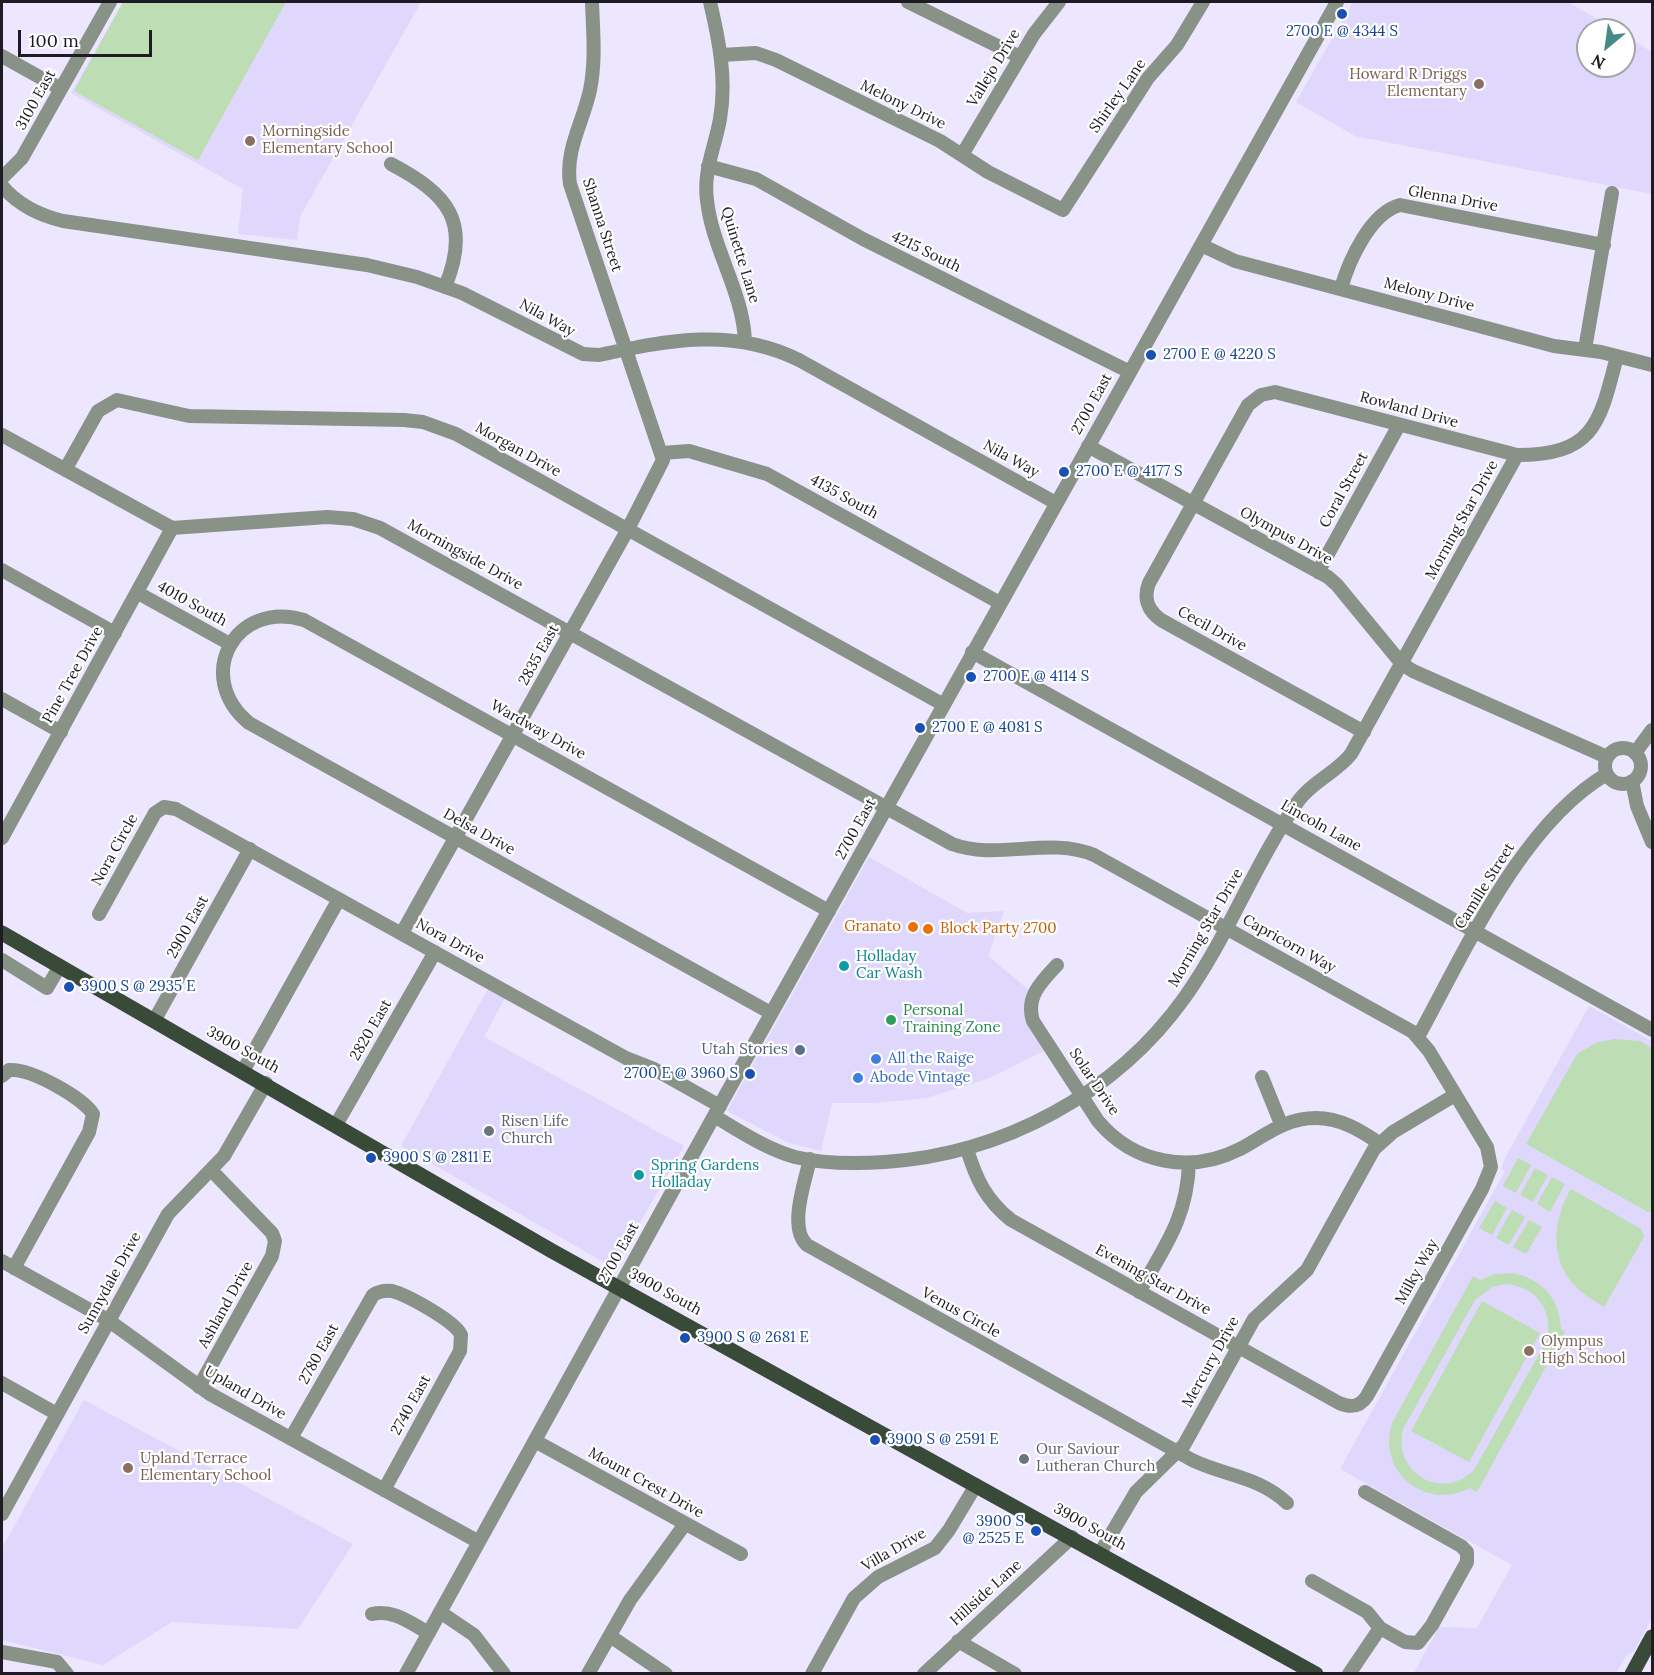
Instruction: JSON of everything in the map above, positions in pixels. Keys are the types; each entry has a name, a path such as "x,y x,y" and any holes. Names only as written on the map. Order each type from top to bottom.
{"main road":[{"name":"3900 South","path":"2,933 266,1083 552,1251 1316,1674"},
{"path":"1632,1674 1653,1637"}],"street":[{"name":"3100 East","path":"2,178 22,158 110,2"},
{"name":"Shanna Street","path":"592,2 592,75 587,103 569,152 568,174 572,195 662,453"},
{"name":"Quinette Lane","path":"710,2 721,55 720,118 708,166 708,210 743,320 745,341"},
{"path":"908,2 1020,57"},
{"name":"Vallejo Drive","path":"962,155 1034,34 1059,2"},
{"name":"Shirley Lane","path":"1062,210 1148,78 1182,38 1203,2"},
{"name":"2700 East","path":"406,1674 972,652 1337,2"},
{"name":"Melony Drive","path":"721,55 747,53 770,57 962,155 988,172 1062,210"},
{"path":"2,56 61,89"},
{"path":"391,164 427,184 441,197 451,215 456,234 456,252 445,287"},
{"name":"4215 South","path":"708,166 756,178 862,239 1130,372"},
{"name":"Nila Way","path":"2,186 11,197 26,207 63,221 367,265 445,287 488,305 578,353 594,356 626,348 698,338 745,341 799,360 1056,503"},
{"path":"1585,349 1612,193"},
{"name":"Glenna Drive","path":"1341,288 1349,263 1362,240 1391,209 1400,206 1604,245"},
{"name":"Melony Drive","path":"1201,244 1235,261 1554,346 1585,349 1653,365"},
{"name":"Rowland Drive","path":"1194,503 1248,405 1269,392 1517,455 1542,454 1567,449 1586,435 1600,415 1617,356"},
{"name":"Morgan Drive","path":"65,470 98,411 117,400 132,401 189,416 423,422 456,434 944,705"},
{"name":"Coral Street","path":"1318,572 1399,424"},
{"path":"2,435 172,528"},
{"name":"Olympus Drive","path":"1088,446 1318,572 1337,585 1402,664 1607,757"},
{"name":"4135 South","path":"662,453 689,451 767,474 1000,603"},
{"name":"2835 East","path":"402,933 628,529 660,468 662,453"},
{"name":"Morning Star Drive","path":"717,1111 770,1148 810,1159 876,1163 913,1160 967,1149 1036,1122 1082,1096 1114,1073 1161,1028 1196,982 1305,792 1346,761 1517,455"},
{"name":"Cecil Drive","path":"1194,503 1147,589 1147,602 1154,614 1364,732"},
{"name":"Morningside Drive","path":"172,528 327,517 363,522 388,531 886,808"},
{"name":"Pine Tree Drive","path":"2,838 172,528"},
{"path":"2,570 115,633"},
{"name":"4010 South","path":"138,593 230,644"},
{"name":"Wardway Drive","path":"230,644 240,632 260,620 278,616 304,620 829,911"},
{"name":"Delsa Drive","path":"230,644 224,659 223,682 228,697 242,718 771,1013"},
{"name":"Lincoln Lane","path":"972,652 1653,1030"},
{"path":"2,699 61,732"},
{"path":"1635,753 1653,730"},
{"path":"1632,781 1621,784 1607,774 1607,757 1620,748 1635,753"},
{"path":"1635,753 1640,768 1632,781 1637,806 1653,842"},
{"name":"Camille Street","path":"1418,1037 1499,890 1535,840 1590,784 1607,774"},
{"name":"Nora Drive","path":"164,807 176,809 626,1058 654,1069 717,1111"},
{"name":"Nora Circle","path":"99,914 153,815 164,807"},
{"name":"Capricorn Way","path":"886,808 952,844 967,849 1060,848 1087,852 1226,928 1418,1037 1487,1147"},
{"name":"2900 East","path":"154,1021 250,849"},
{"path":"243,1071 339,899"},
{"name":"2820 East","path":"336,1125 435,952"},
{"path":"2,960 47,988 60,966"},
{"name":"Solar Drive","path":"1057,965 1035,992 1031,1014 1039,1030 1104,1128 1129,1147 1156,1159 1189,1163 1229,1154 1281,1124 1316,1118 1335,1120 1350,1125 1379,1143"},
{"path":"2,1076 9,1070 28,1072 80,1101 93,1114 89,1132 15,1268"},
{"path":"1262,1077 1281,1124"},
{"name":"Sunnydale Drive","path":"2,1514 174,1205 212,1172 230,1147 266,1083"},
{"name":"Mercury Drive","path":"1100,1553 1136,1492 1179,1452 1260,1312 1308,1270 1379,1143 1455,1095"},
{"name":"Milky Way","path":"1355,1406 1367,1396 1482,1189 1491,1167 1487,1147"},
{"name":"Evening Star Drive","path":"967,1149 979,1185 1003,1214 1339,1403 1355,1406"},
{"name":"Venus Circle","path":"810,1159 797,1222 800,1237 807,1245 1200,1464 1231,1472 1269,1488 1287,1503"},
{"path":"1139,1292 1182,1213 1188,1190 1189,1163"},
{"name":"Ashland Drive","path":"199,1387 272,1256 274,1238 212,1172"},
{"name":"Upland Drive","path":"2,1261 108,1320 199,1387 479,1542"},
{"name":"2740 East","path":"382,1291 397,1293 451,1322 461,1335 460,1351 384,1490"},
{"name":"2780 East","path":"291,1438 367,1301 382,1291"},
{"path":"2,1383 57,1414"},
{"name":"Mount Crest Drive","path":"535,1441 741,1554"},
{"name":"Villa Drive","path":"812,1674 854,1598 878,1577 935,1548 949,1530 976,1485"},
{"path":"1312,1581 1367,1612 1380,1628 1412,1644 1423,1639 1464,1568 1468,1556 1461,1545 1365,1492"},
{"path":"588,1674 630,1600 685,1524"},
{"name":"Hillside Lane","path":"924,1674 1072,1537"},
{"path":"372,1614 383,1612 396,1615 429,1633"},
{"path":"440,1612 474,1635 504,1674"},
{"path":"1349,1674 1380,1628"},
{"path":"610,1636 666,1674"},
{"path":"958,1641 1015,1674"},
{"path":"2,1652 57,1662 67,1674"}],"shaded area":[{"name":"Morningside Elementary School","path":"123,2 421,2 300,217 297,240 238,234 243,189 71,93"},
{"name":"Howard R Driggs Elementary","path":"1353,2 1568,2 1595,18 1576,18 1576,78 1636,78 1636,42 1652,52 1652,194 1355,136 1296,102"},
{"path":"869,857 967,913 1004,911 988,956 1029,990 1046,1050 987,1079 926,1098 874,1103 832,1103 821,1151 789,1143 727,1111"},
{"path":"489,987 506,996 484,1037 684,1146 614,1268 401,1146"},
{"name":"Olympus High School","path":"1589,1006 1652,1041 1652,1618 1634,1651 1626,1656 1616,1673 1414,1673 1439,1627 1477,1628 1512,1565 1340,1469 1505,1171 1501,1169 1506,1156"},
{"name":"Upland Terrace Elementary School","path":"84,1400 353,1544 298,1629 172,1622 103,1665 2,1640 2,1548"}],"green space":[{"path":"123,2 286,2 198,160 74,91"},
{"path":"1615,1039 1640,1041 1652,1048 1652,1211 1648,1212 1526,1144 1577,1054 1598,1042"},
{"path":"1518,1158 1531,1165 1516,1193 1503,1186"},
{"path":"1535,1168 1548,1175 1533,1202 1520,1195"},
{"path":"1552,1177 1565,1184 1550,1212 1537,1204"},
{"path":"1571,1189 1641,1229 1644,1237 1604,1307 1577,1288 1560,1263 1556,1238 1557,1225 1560,1212"},
{"path":"1495,1201 1507,1208 1492,1235 1479,1228"},
{"path":"1512,1210 1525,1217 1509,1245 1496,1238"},
{"path":"1529,1220 1542,1227 1526,1254 1513,1247"},
{"path":"1511,1273 1540,1285 1553,1299 1560,1318 1561,1329 1565,1332 1477,1492 1470,1488 1453,1494 1437,1494 1422,1490 1408,1482 1398,1471 1389,1441 1392,1423 1473,1276 1480,1280 1495,1274","holes":["1506,1284 1517,1286 1534,1295 1545,1310 1548,1319 1547,1340 1474,1470 1461,1479 1448,1483 1435,1483 1422,1478 1412,1470 1405,1458 1402,1445 1403,1429 1475,1300 1492,1287"]},
{"path":"1482,1301 1540,1333 1469,1462 1411,1431"}],"place":[{"name":"2700 E @ 4344 S","path":"1342,14"},
{"name":"Howard R Driggs Elementary","path":"1479,84"},
{"name":"Morningside Elementary School","path":"250,141"},
{"name":"2700 E @ 4220 S","path":"1151,355"},
{"name":"2700 E @ 4177 S","path":"1064,472"},
{"name":"2700 E @ 4114 S","path":"971,677"},
{"name":"2700 E @ 4081 S","path":"920,728"},
{"name":"Granato","path":"913,927"},
{"name":"Block Party 2700","path":"928,929"},
{"name":"Holladay Car Wash","path":"844,966"},
{"name":"3900 S @ 2935 E","path":"69,987"},
{"name":"Personal Training Zone","path":"891,1020"},
{"name":"Utah Stories","path":"800,1050"},
{"name":"All the Raige","path":"876,1059"},
{"name":"2700 E @ 3960 S","path":"750,1074"},
{"name":"Abode Vintage","path":"858,1078"},
{"name":"Risen Life Church","path":"489,1131"},
{"name":"3900 S @ 2811 E","path":"371,1158"},
{"name":"Spring Gardens Holladay","path":"639,1175"},
{"name":"3900 S @ 2681 E","path":"685,1338"},
{"name":"Olympus High School","path":"1529,1351"},
{"name":"3900 S @ 2591 E","path":"875,1440"},
{"name":"Our Saviour Lutheran Church","path":"1024,1459"},
{"name":"Upland Terrace Elementary School","path":"128,1468"},
{"name":"3900 S @ 2525 E","path":"1036,1531"}]}
